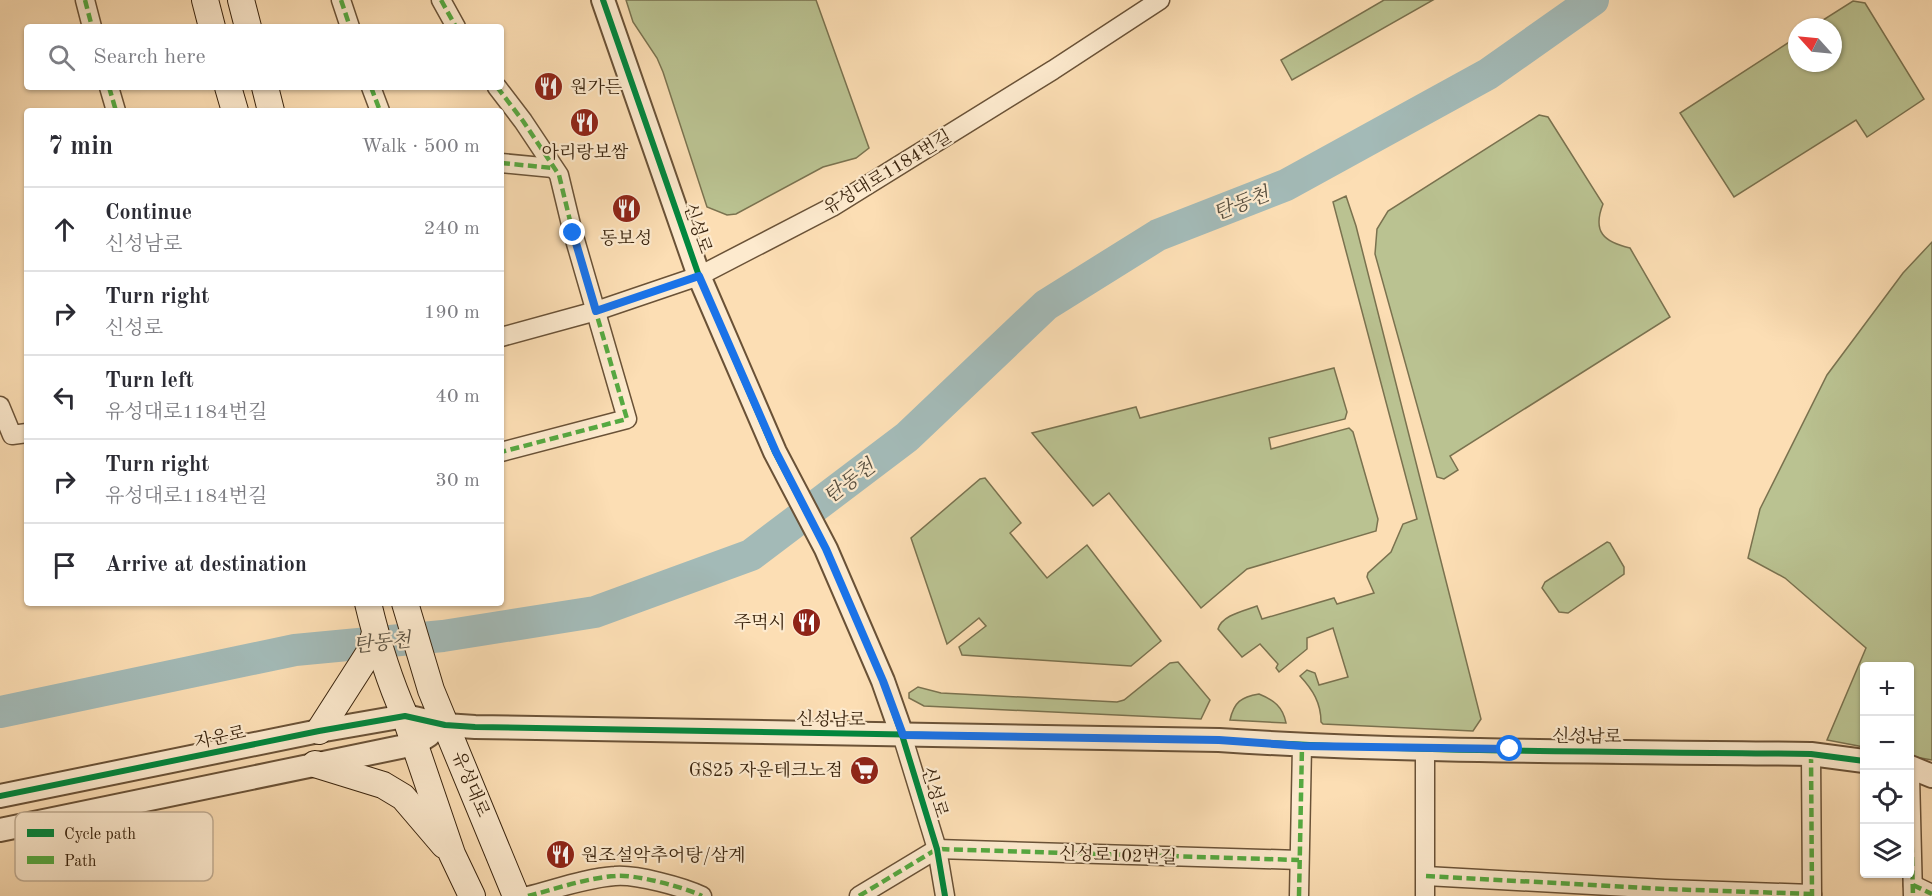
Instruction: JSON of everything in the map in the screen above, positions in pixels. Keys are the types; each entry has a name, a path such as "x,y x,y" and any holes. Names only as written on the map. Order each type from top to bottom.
{"main road":[{"path":"205,0 211,24"},
{"path":"241,0 247,24"},
{"path":"229,90 234,108"},
{"path":"266,90 270,108"},
{"path":"369,606 375,633 453,854 472,896"},
{"name":"유성대로","path":"406,606 431,690 516,896"},
{"path":"319,731 369,653 375,633"},
{"path":"315,764 383,785 403,797 453,854"}],"street":[{"path":"85,0 91,24"},
{"path":"341,0 349,24"},
{"path":"441,0 454,24"},
{"name":"신성로","path":"603,0 699,276 776,452 826,549 883,681 903,735 937,849 945,896"},
{"name":"유성대로1184번길","path":"504,336 596,311 699,276 832,207 1053,70 1160,0"},
{"path":"110,90 115,108"},
{"path":"372,90 379,108"},
{"path":"499,90 559,175 627,419 504,451"},
{"path":"504,163 553,168"},
{"path":"0,406 12,435 24,433"},
{"name":"자운로","path":"0,796 319,731 401,706 445,725"},
{"path":"86,812 415,744 445,725"},
{"name":"신성남로","path":"445,725 1219,740 1302,746 1425,749 1811,754 1860,760"},
{"path":"1299,896 1302,746"},
{"path":"1425,749 1425,896"},
{"path":"1426,876 1548,889 1812,895 1811,754"},
{"path":"1914,769 1932,776"},
{"path":"1911,824 1913,890 1932,894"},
{"path":"0,830 15,827"},
{"path":"859,896 937,849"},
{"name":"신성로102번길","path":"937,849 1299,860"},
{"path":"528,896 617,875 688,889 702,896"}],"green space":[{"path":"626,0 816,0 869,148 856,158 823,167 736,214 727,215 707,207 663,72 657,58 633,22"},
{"path":"1384,0 1433,0 1292,80 1281,60"},
{"path":"1853,1 1865,3 1924,99 1867,137 1856,120 1734,197 1680,113 1788,43 1788,72 1842,72 1842,18 1826,18"},
{"path":"1539,115 1548,117 1603,204 1599,222 1603,234 1613,243 1630,248 1670,317 1450,456 1458,470 1444,479 1437,477 1375,254 1377,229 1388,211"},
{"path":"1346,196 1356,226 1481,719 1473,731 1323,724 1315,697 1300,676 1307,670 1315,673 1319,685 1348,677 1333,628 1307,638 1307,649 1279,672 1276,668 1278,664 1260,644 1242,657 1218,629 1220,624 1229,617 1257,606 1262,619 1334,598 1337,604 1374,593 1367,577 1368,573 1391,552 1403,524 1417,519 1333,202"},
{"path":"1932,242 1932,760 1914,757 1914,662 1860,662 1866,648 1785,578 1748,558 1760,509 1827,375 1903,273"},
{"path":"1334,368 1347,412 1345,419 1269,438 1271,449 1349,428 1353,432 1378,519 1376,531 1247,569 1201,608 1109,493 1093,506 1032,433 1136,407 1140,418"},
{"path":"985,478 1021,523 1010,533 1047,578 1087,545 1161,641 1131,666 962,655 959,647 986,626 979,618 947,644 911,538 980,479"},
{"path":"1607,542 1610,543 1624,567 1624,574 1568,613 1559,612 1542,588 1545,582"},
{"path":"1178,662 1210,700 1201,719 924,706 909,698 909,693 918,687 941,693 1117,702 1124,700 1170,663"},
{"path":"1860,662 1860,746 1827,740"},
{"path":"1259,694 1277,705 1286,723 1230,720 1239,701"}],"waterway":[{"name":"탄동천","path":"0,712 295,650 443,636 595,612 751,555 907,437 1046,305 1158,235 1286,185 1488,74 1593,0"}],"marked path":[{"path":"85,0 91,24"},
{"path":"341,0 349,24"},
{"path":"441,0 454,24"},
{"path":"110,90 115,108"},
{"path":"372,90 379,108"},
{"path":"499,90 559,175 573,233 627,419 504,451"},
{"path":"504,163 553,168"},
{"path":"1299,896 1302,746"},
{"path":"1811,754 1812,896"},
{"path":"1911,824 1913,896"},
{"path":"859,896 937,849 1299,860"},
{"path":"528,896 571,884 615,876 659,882 702,896"},
{"path":"1426,876 1665,889 1812,894"},
{"path":"1913,885 1932,894"}],"cycle path":[{"path":"603,0 699,276 775,452 826,549 883,681 937,849 945,896"},
{"path":"0,796 319,731 405,716 445,725 475,727 1219,740 1367,747 1589,752 1811,754 1860,760"}],"place":[{"name":"원가든","path":"549,87"},
{"name":"아리랑보쌈","path":"585,123"},
{"name":"동보성","path":"626,209"},
{"name":"주먹시","path":"807,622"},
{"name":"GS25 자운테크노점","path":"864,770"},
{"name":"원조설악추어탕/삼계","path":"560,855"}],"route":[{"path":"573,233 596,311 699,276 776,452 826,549 883,681 903,735 1219,740 1302,746 1510,749"}]}
